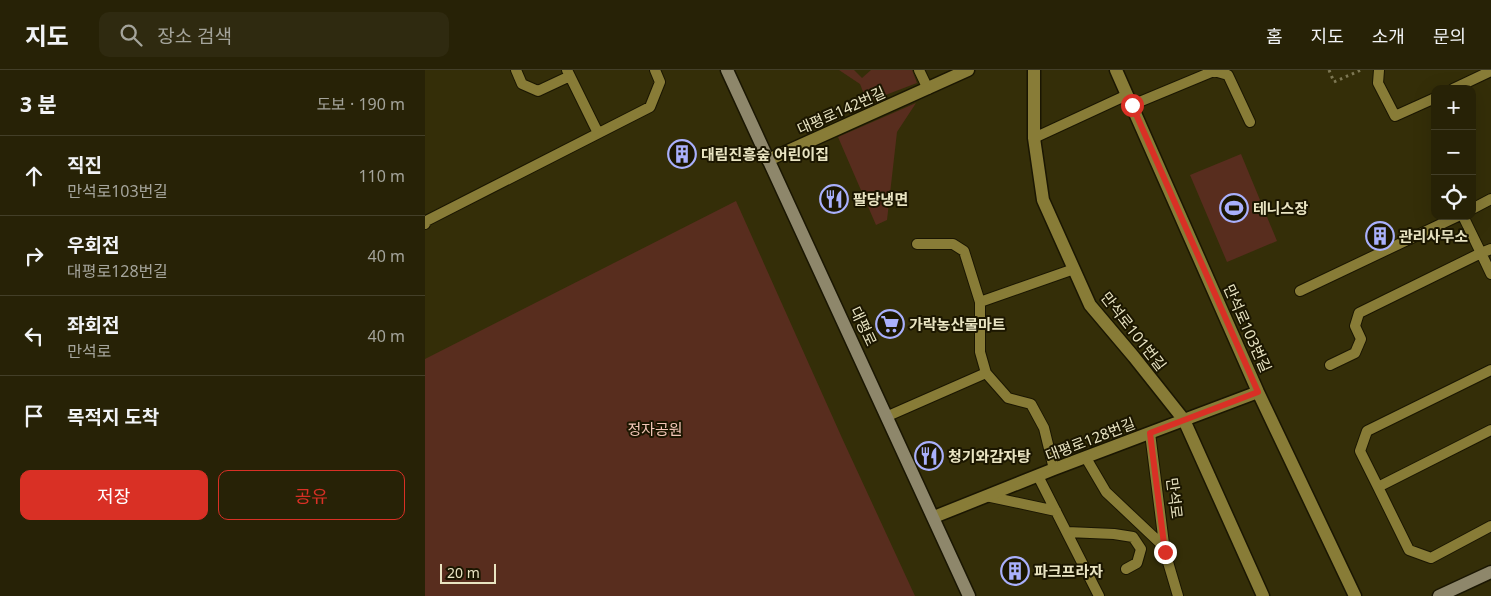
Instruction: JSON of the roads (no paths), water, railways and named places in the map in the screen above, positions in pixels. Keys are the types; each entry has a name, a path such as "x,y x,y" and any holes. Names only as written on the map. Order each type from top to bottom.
{"street":[{"name":"대평로","path":"727,70 888,416 969,596"},
{"name":"대평로142번길","path":"768,160 969,70"},
{"name":"만석로101번길","path":"1034,70 1034,138 1043,200 1090,305 1184,420 1263,596"},
{"name":"만석로103번길","path":"1116,70 1258,392 1355,596"},
{"name":"대평로128번길","path":"934,517 1258,392"},
{"path":"1439,596 1491,572"}],"lane":[{"path":"515,70 522,84 538,91 569,73 598,133"},
{"path":"425,224 426,221 650,107 660,82 655,70"},
{"path":"919,70 927,89"},
{"path":"1379,70 1378,83 1395,116 1431,100"},
{"path":"1034,138 1130,100 1214,71 1228,75 1249,122"},
{"path":"1461,85 1491,71"},
{"path":"1476,207 1491,200"},
{"path":"1300,290 1449,220"},
{"path":"1465,220 1491,274"},
{"path":"917,244 953,244 964,252 980,302 980,352 986,373 1009,398 1031,404 1045,428 1055,469"},
{"path":"1330,365 1355,353 1361,339 1355,326 1359,314 1491,249"},
{"path":"980,302 1074,269"},
{"path":"1491,370 1367,432 1360,451 1409,550 1431,558 1491,526"},
{"path":"888,416 986,373"},
{"path":"1378,487 1491,430"},
{"name":"만석로","path":"1150,433 1165,552 1178,596"},
{"path":"1086,458 1106,492 1159,542 1165,552"},
{"path":"1038,476 1099,596"},
{"path":"986,496 1056,511"},
{"path":"1067,532 1114,534 1133,538 1141,549 1137,563 1126,569"}],"place":[{"name":"대림진흥숲 어린이집","path":"682,154"},
{"name":"팔당냉면","path":"834,199"},
{"name":"테니스장","path":"1234,208"},
{"name":"관리사무소","path":"1380,236"},
{"name":"가락농산물마트","path":"890,324"},
{"name":"청기와감자탕","path":"929,456"},
{"name":"파크프라자","path":"1015,571"}],"park label":[{"name":"정자공원","path":"655,429"}]}
